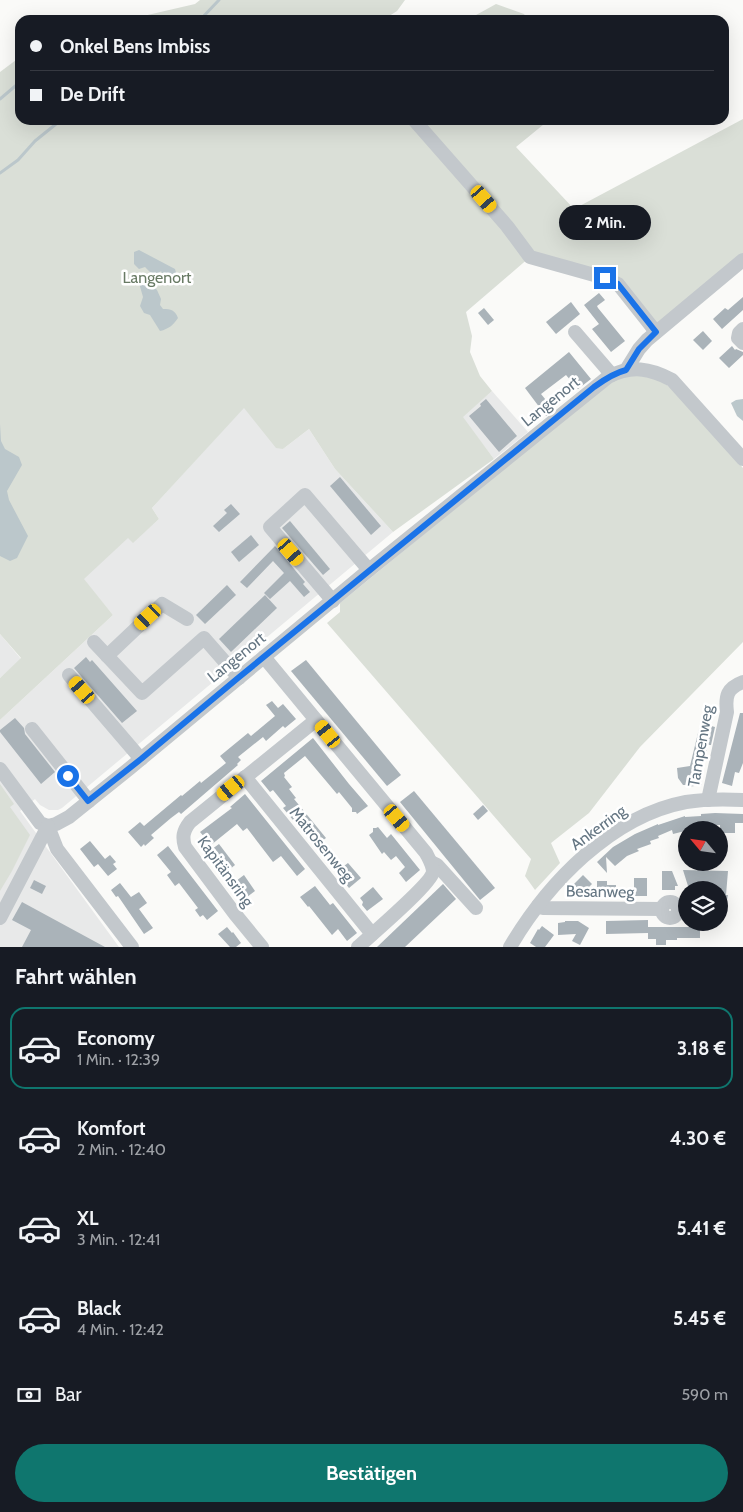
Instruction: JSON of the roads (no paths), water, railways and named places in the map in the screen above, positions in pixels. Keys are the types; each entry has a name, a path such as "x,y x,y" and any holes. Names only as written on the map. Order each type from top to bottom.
{"street":[{"path":"418,125 507,226 530,257 605,278 618,284 656,332"},
{"path":"743,260 656,332 639,349 631,369 648,369 672,380 743,459"},
{"path":"743,329 738,333 738,338 743,343"},
{"path":"576,332 612,374"},
{"name":"Langenort","path":"48,826 69,817 594,387 612,374 631,369"},
{"path":"333,601 270,527 305,495 369,570"},
{"path":"107,656 162,604 187,619"},
{"path":"94,642 142,693 204,638 238,678"},
{"path":"264,657 426,853 431,862 433,871 425,885 358,947"},
{"path":"69,675 141,759"},
{"name":"Tampenweg","path":"708,800 727,712 726,698 734,685 743,682"},
{"name":"Kapitänsring","path":"262,947 185,847 183,839 184,830 190,822 316,720"},
{"path":"32,729 88,801"},
{"path":"0,770 40,823 48,826 57,849 132,947"},
{"name":"Matrosenweg","path":"245,777 372,934"},
{"name":"Ankerring","path":"510,947 538,906 562,878 589,851 621,828 650,813 684,802 743,800"},
{"path":"0,916 48,826"},
{"path":"431,862 438,865 476,908"},
{"name":"Besanweg","path":"538,906 543,908 662,909 665,904 670,902 678,906"}],"waterway":[{"path":"205,15 219,0"},
{"path":"0,99 15,86"},
{"path":"0,173 18,160 35,141 55,125"}]}
